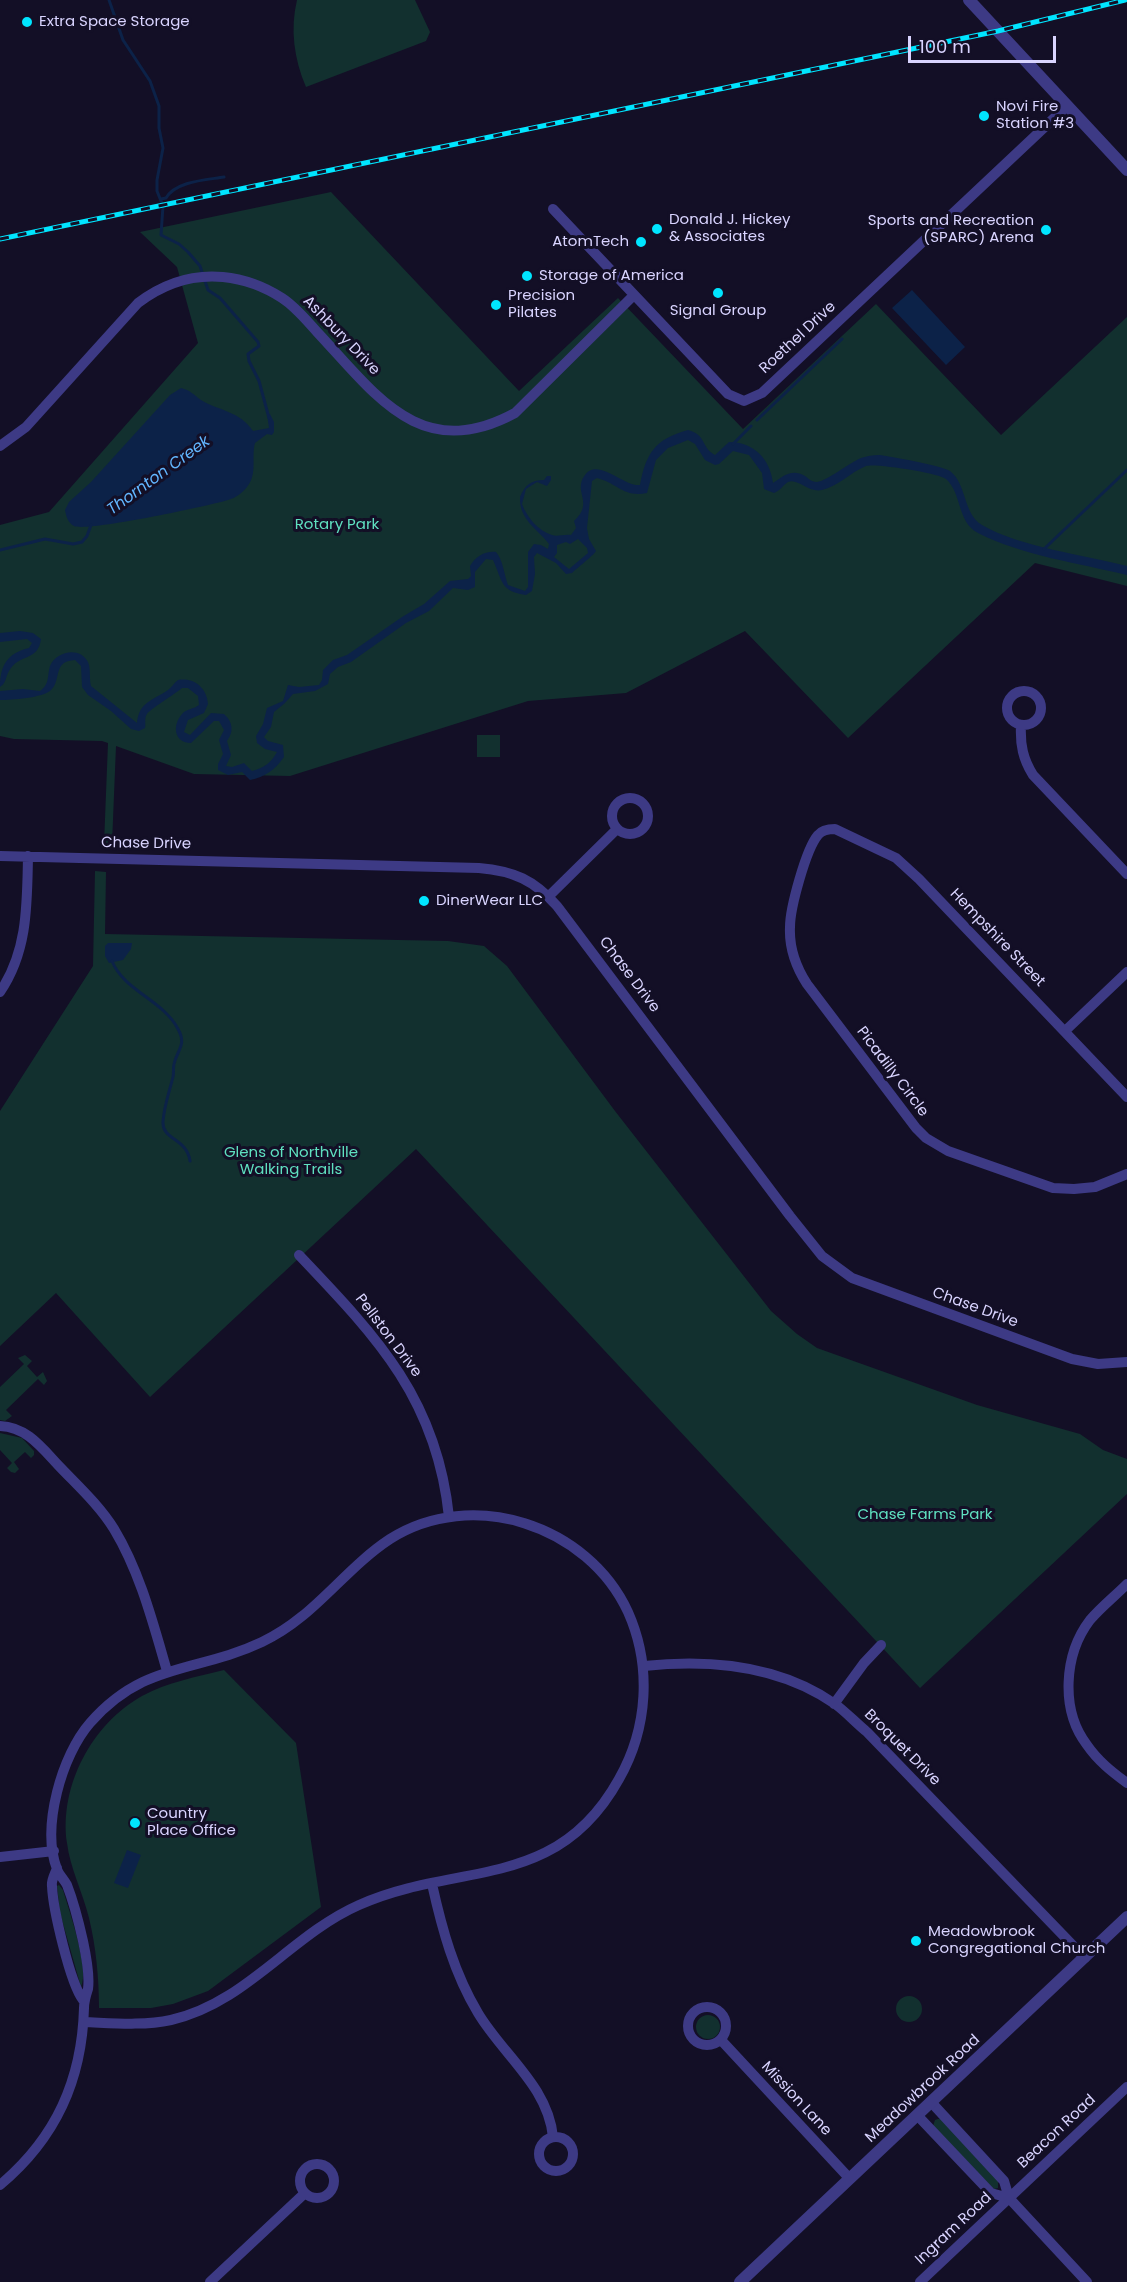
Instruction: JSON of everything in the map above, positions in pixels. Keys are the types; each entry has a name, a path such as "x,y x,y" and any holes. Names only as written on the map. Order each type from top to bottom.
{"street":[{"path":"969,0 1127,170"},
{"name":"Roethel Drive","path":"553,209 728,394 744,401 753,399 762,393 1067,106"},
{"name":"Ashbury Drive","path":"0,446 26,428 138,303 165,286 198,277 210,276 247,282 283,299 301,314 394,411 422,426 456,431 492,425 515,413 634,295"},
{"path":"1021,725 1021,746 1025,762 1033,775 1127,874"},
{"path":"549,896 617,829"},
{"name":"Hempshire Street","path":"825,830 835,829 896,858 934,894 1127,1097"},
{"name":"Picadilly Circle","path":"825,830 819,834 813,844 793,902 789,928 794,958 812,992 921,1134 948,1151 1053,1188 1074,1190 1095,1187 1127,1174"},
{"name":"Chase Drive","path":"0,856 495,869 522,877 549,896 790,1216 822,1256 837,1270 869,1286 1072,1359 1098,1364 1127,1362"},
{"path":"0,992 7,982 25,932 28,856"},
{"path":"1065,1031 1127,972"},
{"name":"Pellston Drive","path":"299,1255 354,1314 396,1365 408,1385 421,1409 432,1438 441,1467 449,1517"},
{"path":"0,1426 12,1428 31,1437 102,1513 128,1555 167,1671"},
{"path":"0,2185 42,2140 67,2098 81,2047 84,2022 83,2000 88,1981 83,1940 66,1883 57,1868 52,1822 62,1774 77,1740 90,1723 112,1701 140,1683 167,1671 242,1650 270,1638 309,1612 363,1560 390,1539 411,1529 449,1517 486,1517 522,1523 552,1533 577,1548 596,1564 617,1591 631,1620 644,1666 642,1713 633,1750 615,1787 590,1818 566,1840 527,1861 497,1871 375,1898 334,1917 292,1946 236,1992 194,2013 153,2023 84,2022"},
{"path":"1127,1584 1096,1613 1081,1634 1072,1656 1070,1702 1075,1722 1085,1744 1109,1769 1127,1783"},
{"path":"834,1704 864,1663 881,1645"},
{"name":"Broquet Drive","path":"644,1666 696,1662 759,1670 789,1680 834,1704 867,1732 1085,1958"},
{"path":"0,1857 54,1851"},
{"path":"57,1868 51,1884 57,1916 75,1985 83,2000"},
{"path":"432,1884 445,1940 471,1999 494,2037 544,2102 553,2137"},
{"name":"Meadowbrook Road","path":"740,2282 1127,1917"},
{"name":"Mission Lane","path":"721,2040 850,2178"},
{"name":"Beacon Road","path":"1009,2198 1127,2087"},
{"path":"931,2102 1004,2181 1009,2198 1087,2282"},
{"path":"917,2115 991,2193 1009,2198"},
{"path":"210,2282 305,2193"},
{"name":"Ingram Road","path":"920,2282 1009,2198"}],"green space":[{"path":"297,0 415,0 430,32 426,41 306,87 294,44"},
{"name":"Rotary Park","path":"331,192 519,391 618,298 743,429 876,304 1001,435 1127,317 1127,586 1035,563 848,738 745,631 626,693 528,701 290,776 194,774 116,746 112,844 104,844 108,743 14,739 0,736 0,525 49,512 198,343 177,267 140,232"},
{"path":"477,735 500,735 500,757 477,757"},
{"name":"Chase Farms Park","path":"95,871 106,872 105,934 448,941 484,946 507,966 615,1111 771,1311 797,1334 817,1348 977,1405 1080,1434 1103,1450 1127,1459 1127,1494 920,1688 416,1149 150,1397 56,1293 0,1346 0,1111 93,966"},
{"path":"25,1355 32,1361 27,1366 37,1377 43,1372 47,1381 44,1385 38,1379 6,1410 12,1416 5,1421 0,1420 0,1387 24,1364 18,1358"},
{"path":"0,1433 22,1438 34,1451 31,1458 25,1452 14,1462 19,1469 15,1473 7,1468 12,1463 0,1450"},
{"path":"224,1670 296,1743 321,1907 208,1991 173,2004 151,2008 99,2008 97,1963 91,1929 67,1843 68,1800 74,1779 94,1740 124,1708 162,1687"},
{"path":"59,1885 63,1890 81,1954 83,1979 81,1987 60,1913 57,1886"},
{"path":"909,1996 918,2000 922,2009 918,2018 909,2022 900,2018 896,2009 900,2000"},
{"path":"708,2015 717,2018 720,2027 717,2036 708,2039 699,2036 696,2027 699,2018"},
{"path":"941,2119 998,2180 998,2188 994,2189 933,2126 935,2120"}],"water":[{"path":"912,290 965,347 946,365 892,308"},
{"path":"181,388 208,404 236,415 253,431 269,428 267,414 270,414 274,422 274,432 255,443 252,477 247,487 231,499 197,507 101,525 84,527 72,525 65,510 69,502 91,482 170,395"},
{"path":"688,430 694,432 715,455 729,442 746,445 764,459 773,483 792,473 817,482 821,481 861,458 874,455 904,459 945,469 950,471 960,483 971,514 982,525 997,533 1033,545 1127,566 1127,575 1014,548 978,533 966,522 955,492 946,479 941,477 920,471 872,465 822,490 812,489 792,481 774,493 764,489 762,473 749,455 733,451 715,465 705,460 695,444 688,440 668,448 656,460 647,493 626,492 597,478 592,481 587,528 589,539 596,551 572,573 566,574 556,563 537,553 534,557 535,574 532,591 526,595 507,588 493,560 486,559 475,572 475,587 468,590 453,588 429,611 406,623 351,662 338,667 330,674 328,684 315,691 293,694 274,712 271,727 264,737 268,741 283,745 284,757 277,766 260,777 250,780 242,772 228,775 218,770 223,754 219,740 224,730 219,721 214,721 191,743 178,737 176,728 179,718 184,712 199,705 198,696 188,688 182,688 149,712 145,728 139,731 131,729 88,695 82,687 81,666 75,660 68,661 60,667 54,686 47,693 27,698 0,700 0,691 23,689 40,691 47,683 53,661 68,652 84,657 89,665 91,686 137,723 143,706 168,690 178,680 189,680 199,685 205,693 208,704 204,713 188,720 184,732 190,735 211,713 224,714 232,727 227,741 231,755 226,766 232,767 244,763 252,771 260,768 270,762 277,752 265,749 257,743 256,736 263,724 267,708 283,701 288,685 299,687 319,685 323,670 333,660 347,655 424,604 450,581 468,579 471,576 470,566 478,557 488,552 496,552 502,563 508,585 525,591 528,587 528,552 534,544 548,549 549,544 522,512 520,497 529,484 551,476 547,486 537,482 526,489 522,504 530,518 542,530 554,536 571,535 576,528 574,521 583,508 582,481 590,470 604,471 626,482 640,485 645,464 654,449 667,438","holes":["578,539 587,548 588,553 569,569 554,557 557,553 557,545 566,542 570,544"]},
{"path":"20,631 33,633 41,639 39,646 32,654 13,665 0,687 1,673 6,662 15,653 29,648 32,643 27,639 0,642 0,633"},
{"path":"108,943 132,943 131,949 123,960 109,963 105,956 105,946"},
{"path":"127,1850 141,1855 128,1888 114,1883"}],"waterway":[{"name":"Thornton Creek","path":"109,0 123,40 150,81 159,106 159,128 163,148 157,180 157,191 163,206 161,235 179,244 188,252 200,266 208,290 220,298 258,342 259,346 248,354 249,361 259,381 269,418"},
{"path":"161,199 184,185 224,177"},
{"path":"757,420 842,339"},
{"path":"733,444 751,426"},
{"path":"1044,549 1127,470"},
{"name":"Thornton Creek","path":"0,550 45,539 73,544 82,542 91,525"},
{"path":"112,961 125,980 163,1010 181,1035 163,1122 166,1132 180,1143 188,1153 190,1161"}],"railway":[{"path":"0,239 998,31 1125,0"}],"place":[{"name":"Extra Space Storage","path":"27,22"},
{"name":"Novi Fire Station #3","path":"984,116"},
{"name":"Donald J. Hickey & Associates","path":"657,229"},
{"name":"Sports and Recreation (SPARC) Arena","path":"1046,230"},
{"name":"AtomTech","path":"641,242"},
{"name":"Storage of America","path":"527,276"},
{"name":"Signal Group","path":"718,293"},
{"name":"Precision Pilates","path":"496,305"},
{"name":"DinerWear LLC","path":"424,901"},
{"name":"Country Place Office","path":"135,1823"},
{"name":"Meadowbrook Congregational Church","path":"916,1941"}],"park label":[{"name":"Glens of Northville Walking Trails","path":"291,1162"}]}
